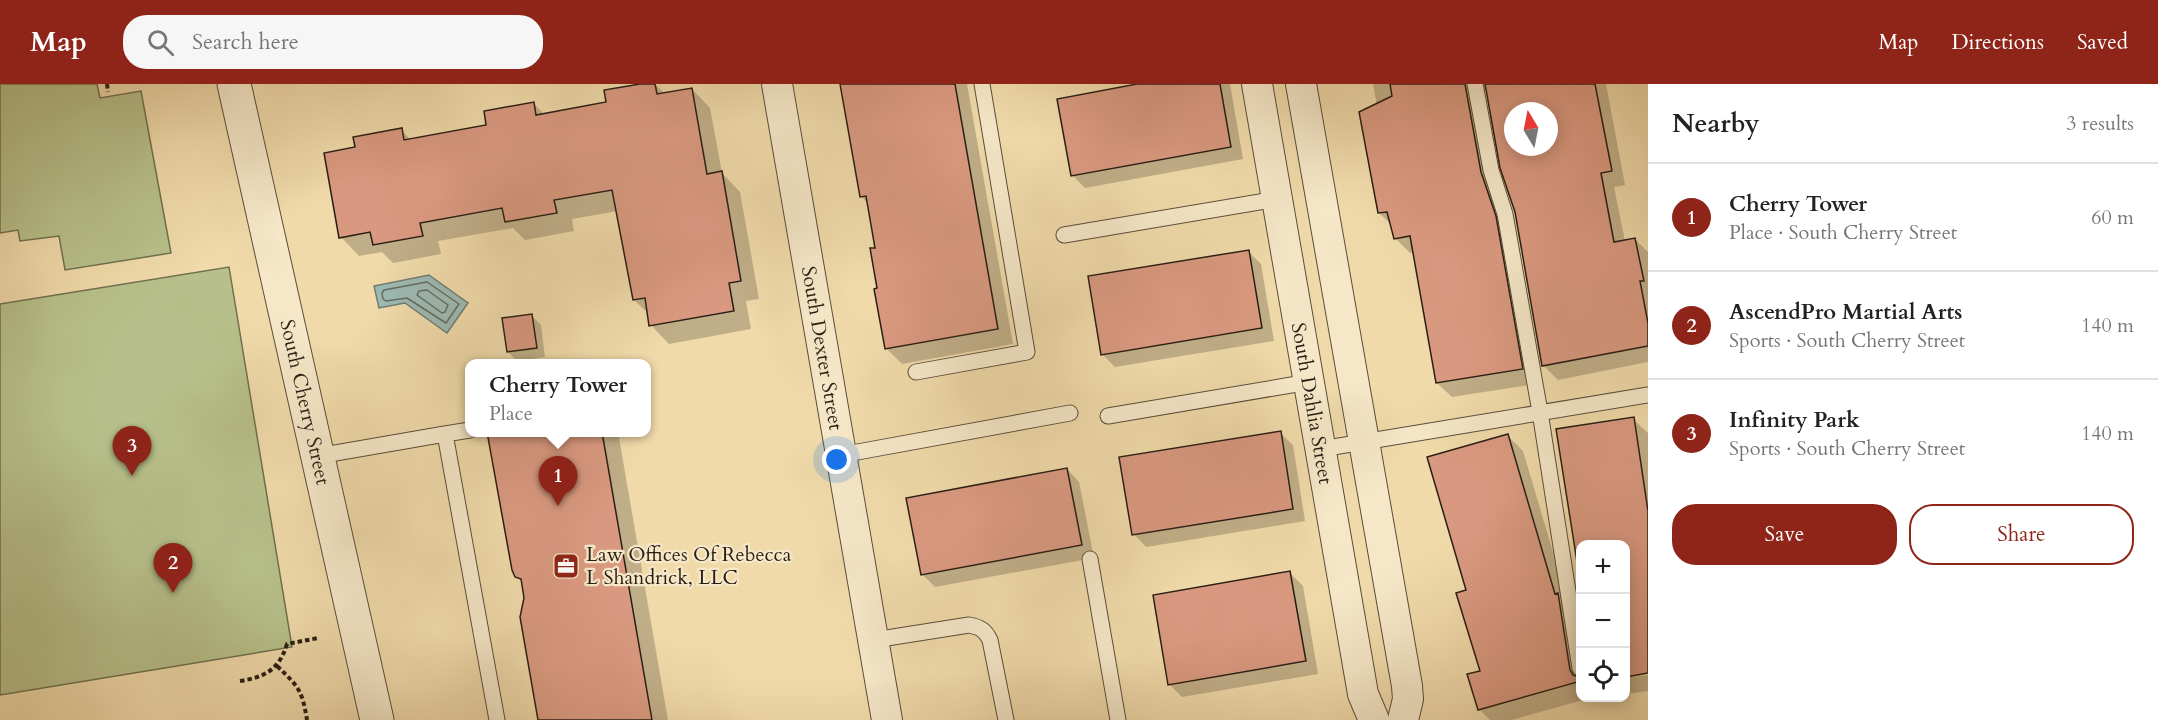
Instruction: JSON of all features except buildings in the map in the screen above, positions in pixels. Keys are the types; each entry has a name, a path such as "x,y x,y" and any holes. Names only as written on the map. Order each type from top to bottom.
{"street":[{"name":"South Cherry Street","path":"234,84 377,720"},
{"name":"South Dexter Street","path":"777,84 887,720"},
{"name":"South Dahlia Street","path":"1257,84 1363,694 1374,720"},
{"path":"1301,84 1407,686 1408,699 1403,720"}],"lane":[{"path":"916,372 1028,352 982,84"},
{"path":"1475,84 1491,170 1505,213 1578,648"},
{"path":"1064,235 1277,199"},
{"path":"1108,416 1309,382"},
{"path":"1321,449 1648,395"},
{"path":"841,455 1070,413"},
{"path":"318,456 465,431"},
{"path":"445,434 496,720"},
{"path":"1090,560 1118,720"},
{"path":"874,640 969,625 977,626 986,632 990,640 1006,720"}],"path":[{"path":"107,84 108,93"},
{"path":"240,681 257,678 277,666 287,644 318,638"},
{"path":"277,666 298,685 307,720"}],"green space":[{"path":"0,84 97,84 100,98 141,91 171,253 65,270 59,236 20,241 18,230 0,233"},
{"path":"229,267 292,647 0,695 0,304"}],"water":[{"path":"429,275 468,303 447,333 405,303 379,308 374,286"}],"place":[{"name":"Infinity Park","path":"132,476"},
{"name":"Cherry Tower","path":"558,506"},
{"name":"Law Offices Of Rebecca L Shandrick, LLC","path":"566,566"},
{"name":"AscendPro Martial Arts","path":"173,593"}]}
